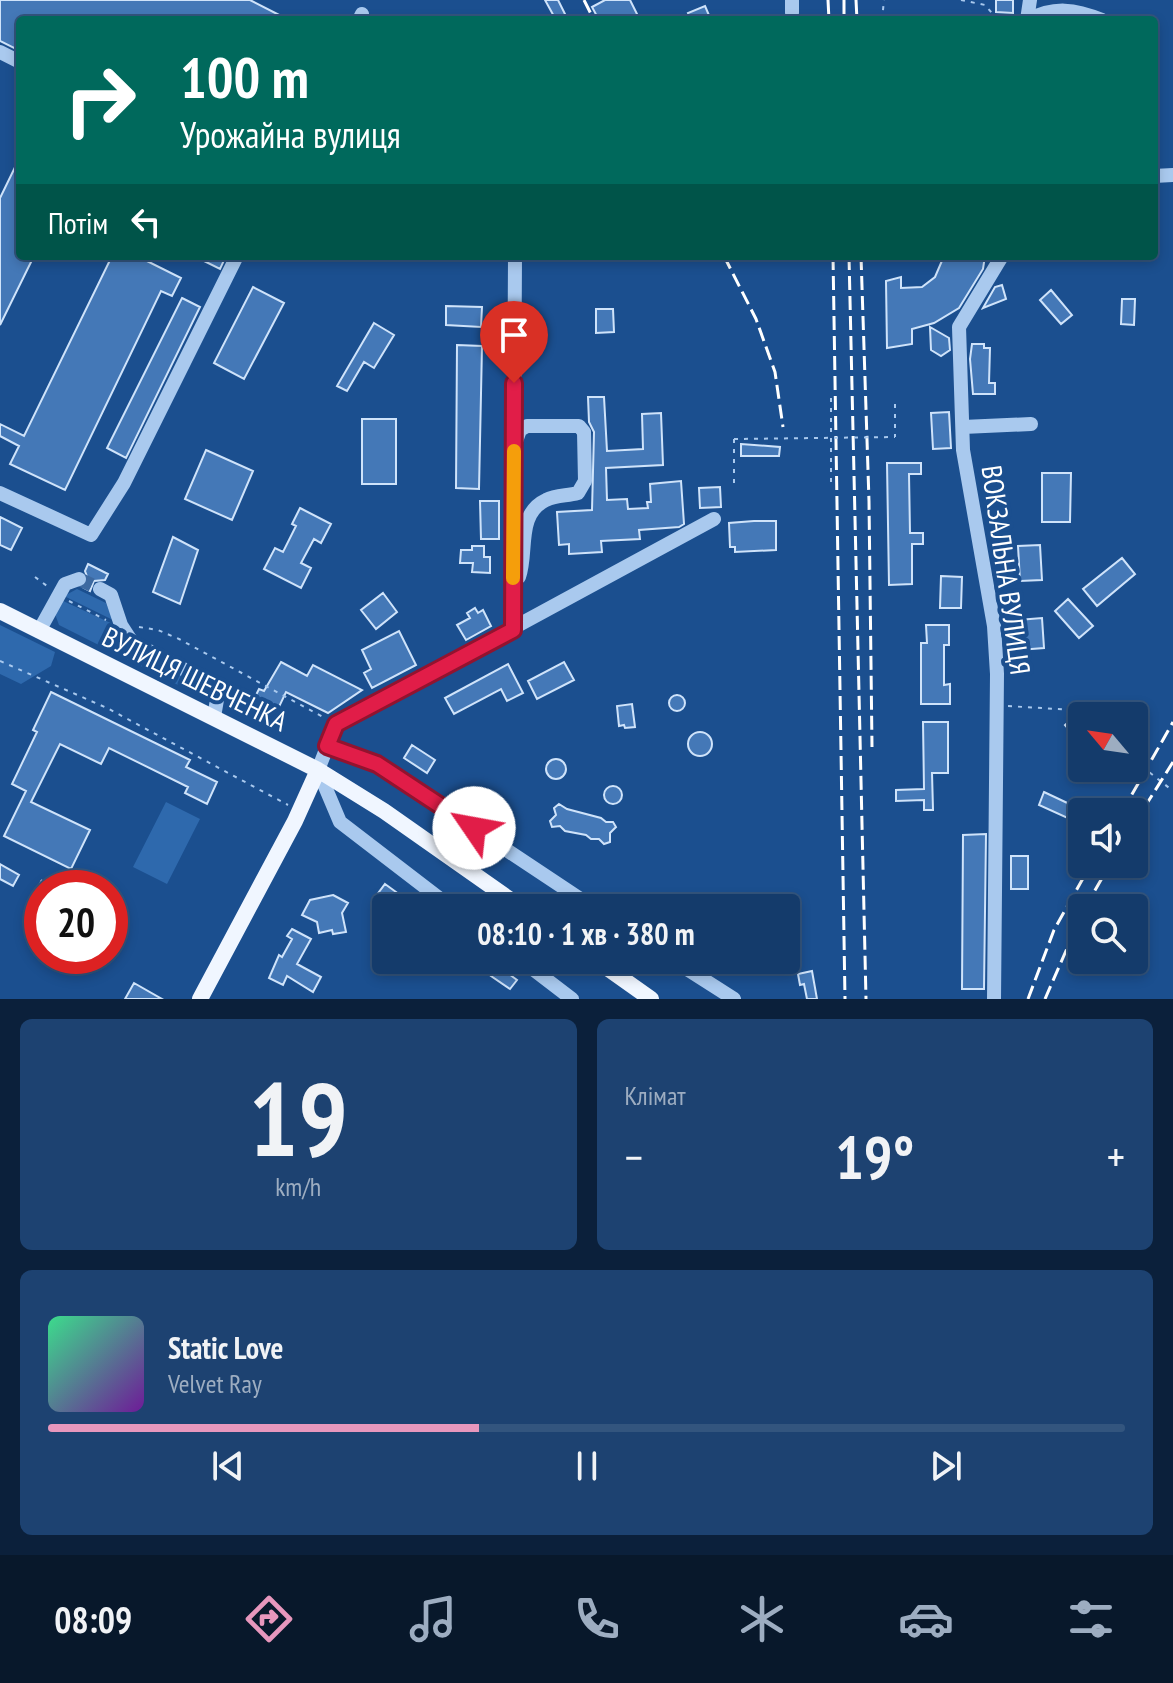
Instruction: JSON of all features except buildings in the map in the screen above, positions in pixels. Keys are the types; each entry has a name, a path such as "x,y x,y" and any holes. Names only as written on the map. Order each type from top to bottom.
{"main road":[{"name":"ВУЛИЦЯ ШЕВЧЕНКА","path":"0,611 318,770 384,811 502,894"},
{"path":"207,996 318,770"},
{"path":"616,974 651,999"}],"street":[{"path":"1035,16 1066,5 1092,16"},
{"path":"0,493 91,535 124,483 235,260"},
{"path":"513,630 515,260"},
{"name":"ВОКЗАЛЬНА ВУЛИЦЯ","path":"994,999 997,705 994,626 963,450 959,327 1000,260"},
{"path":"963,427 1031,424"},
{"path":"513,588 522,567 525,527 529,516 543,501 578,493 585,481 584,432 577,425 527,426 520,430 514,447"},
{"path":"434,894 340,822 318,770 336,724 714,519"},
{"path":"39,631 65,584 79,579"},
{"path":"100,589 111,595 121,625 132,642 219,688 214,717"},
{"path":"327,746 377,764 573,894"},
{"path":"539,974 572,999"},
{"path":"695,974 734,999"}],"path":[{"path":"961,0 985,5 994,16"},
{"path":"792,6 826,16"},
{"path":"831,398 831,482"},
{"path":"734,485 734,439 895,437 895,404"},
{"path":"35,577 59,596 121,625 158,630 179,639 336,724"},
{"path":"0,661 107,708 300,811"},
{"path":"997,705 1068,710"},
{"path":"1148,771 1173,791"}],"shaded area":[{"path":"77,589 106,603 113,620 64,596"},
{"path":"61,600 115,625 212,690 211,697 200,696 59,625 55,614"},
{"path":"0,625 55,652 51,666 21,684 0,674"},
{"path":"166,802 200,819 167,884 133,867"}],"tunnel":[{"path":"79,579 100,589"}],"railway":[{"path":"584,0 592,16"},
{"path":"828,0 829,16"},
{"path":"844,0 844,16"},
{"path":"856,0 857,16"},
{"path":"726,260 756,319 775,372 783,427"},
{"path":"833,260 845,999"},
{"path":"849,260 866,999"},
{"path":"861,260 869,501 872,747"},
{"path":"1130,798 1173,722"},
{"path":"1148,802 1173,762"},
{"path":"1028,999 1054,930 1083,878"},
{"path":"1093,894 1102,878"},
{"path":"1045,999 1068,946"}],"slow traffic":[{"path":"513,578 514,451"}],"route":[{"path":"474,828 377,764 327,746 336,724 513,630 514,383"}]}
